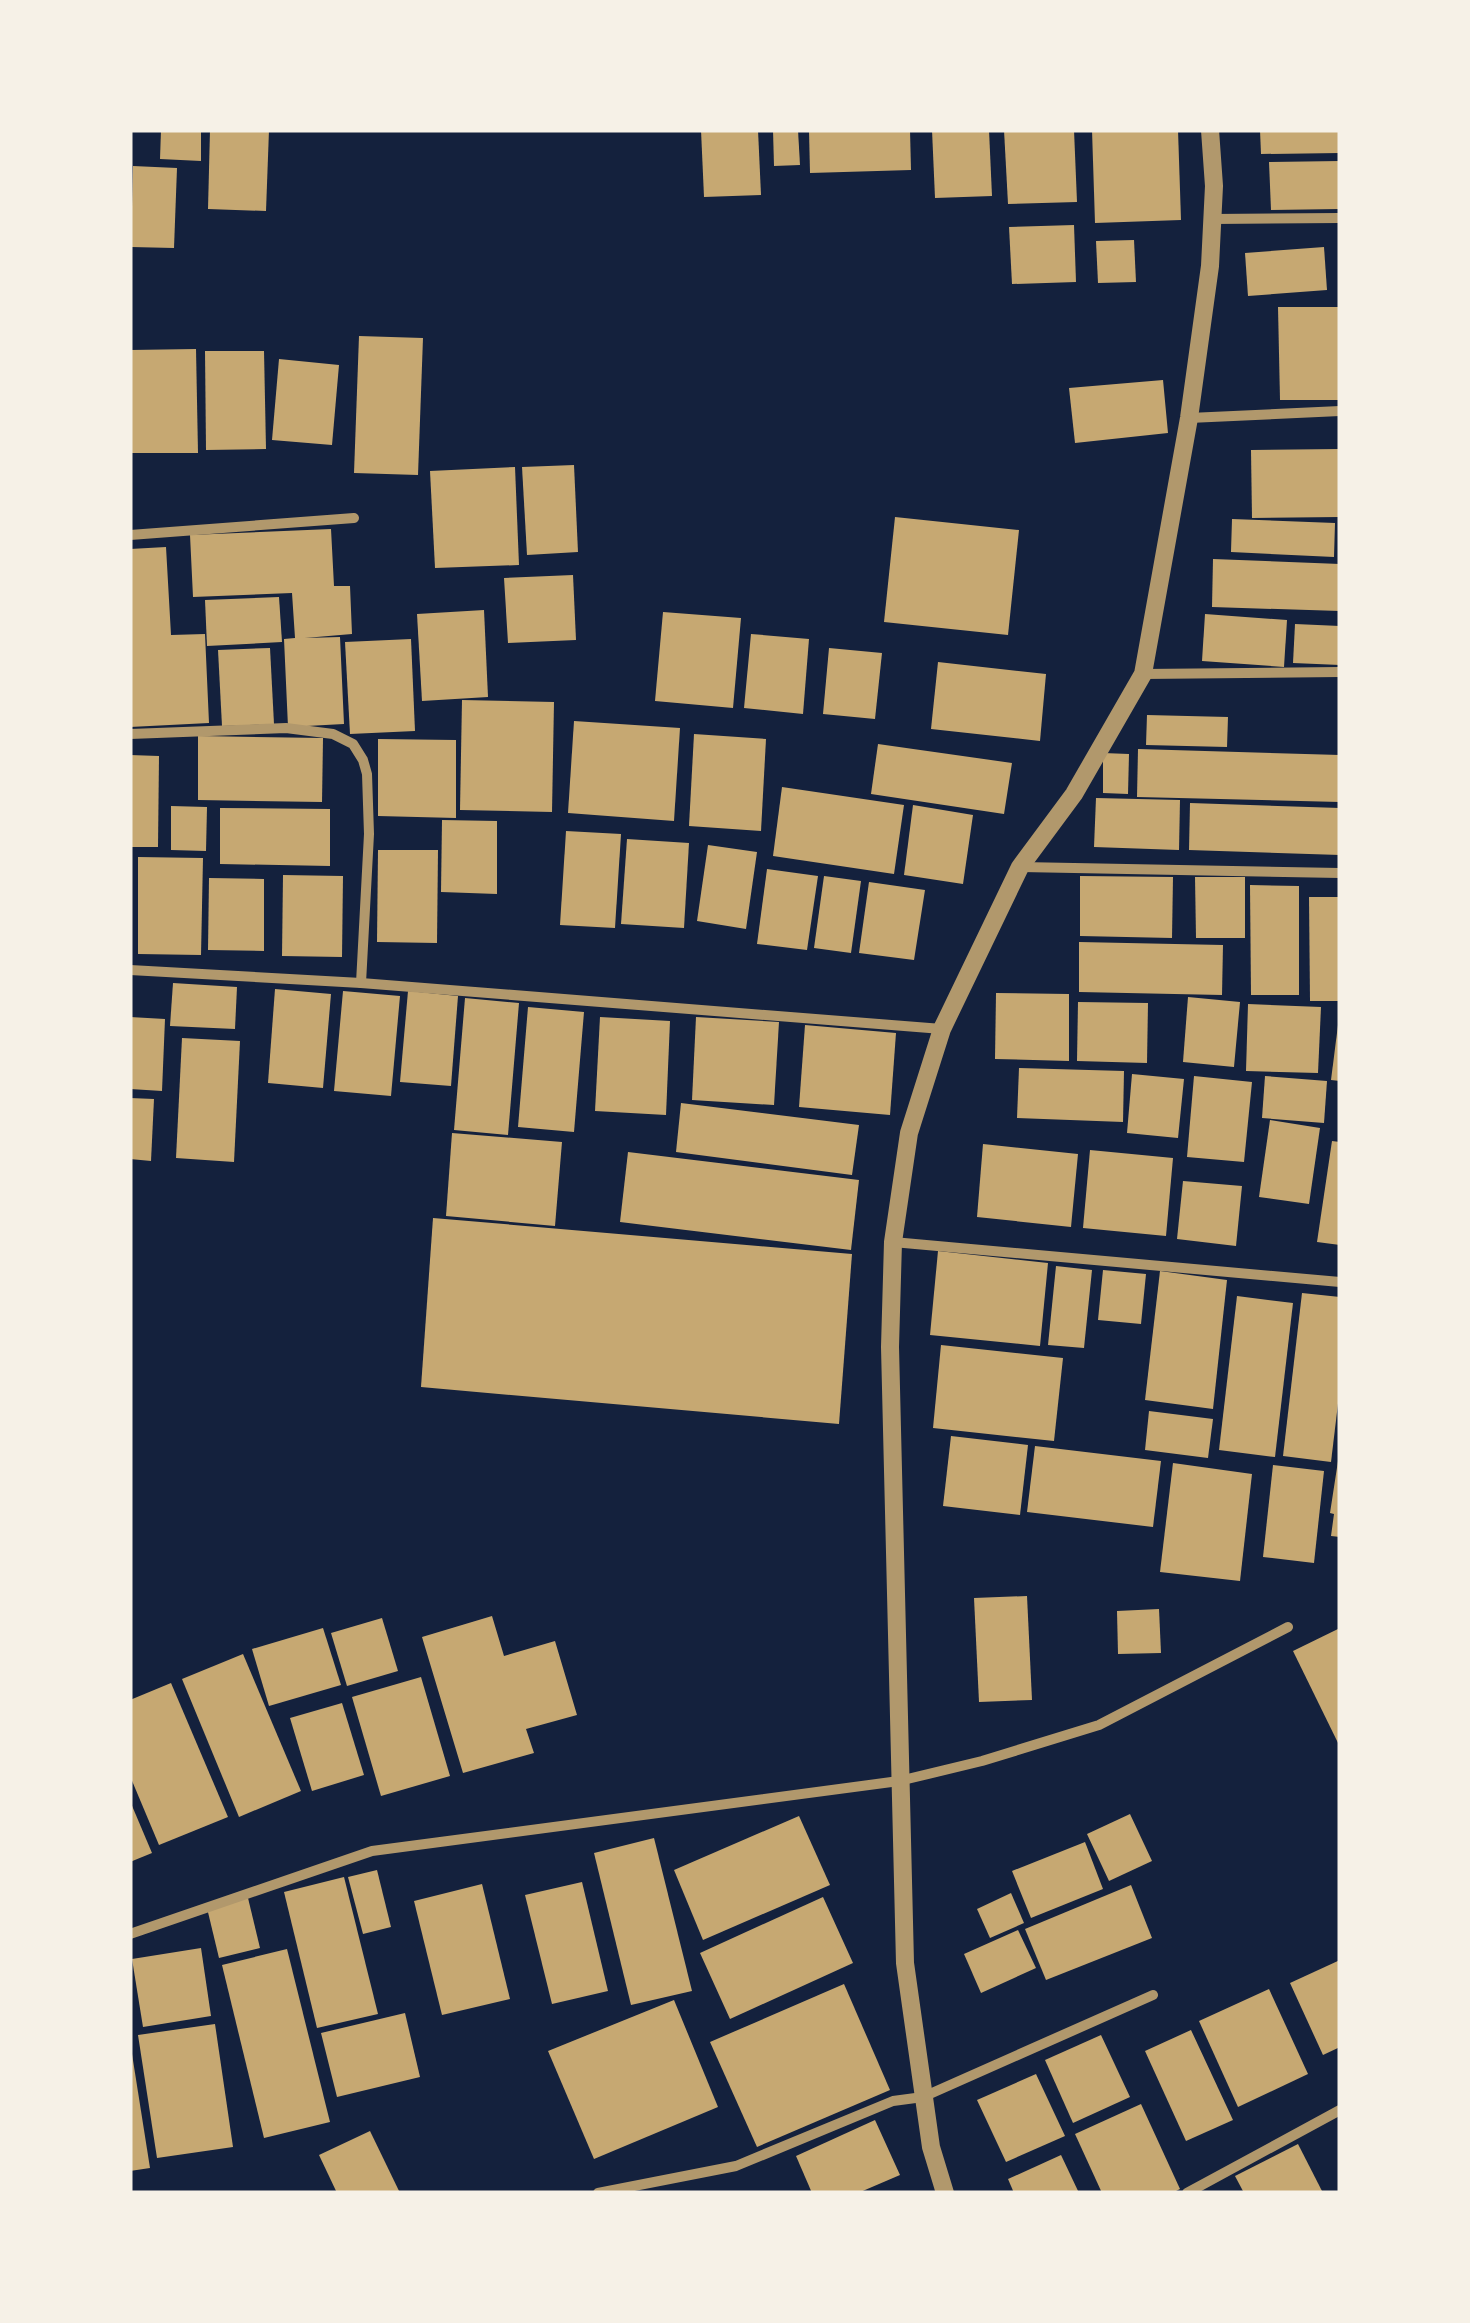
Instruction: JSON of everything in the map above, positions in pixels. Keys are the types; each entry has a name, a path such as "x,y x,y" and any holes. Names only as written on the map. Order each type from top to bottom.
{"street":[{"path":"944,2193 931,2148 905,1963 890,1347 893,1242 909,1133 942,1029 1020,867 1074,794 1143,674 1190,418 1210,266 1214,186 1210,130"},
{"path":"1213,219 1340,218"},
{"path":"1190,418 1340,411"},
{"path":"130,534 354,518"},
{"path":"1143,674 1340,672"},
{"path":"130,734 286,728 332,734 352,744 364,760 367,774 369,834 360,983"},
{"path":"1020,867 1340,874"},
{"path":"130,970 360,983 942,1029"},
{"path":"893,1242 1340,1282"},
{"path":"130,1934 372,1851 899,1781 982,1761 1100,1725 1288,1627"},
{"path":"598,2193 736,2166 892,2101 923,2097 1153,1995"},
{"path":"1187,2193 1340,2110"}],"building":[{"path":"161,130 201,130 201,161 160,159"},
{"path":"210,130 269,130 266,211 208,209"},
{"path":"701,130 758,130 761,195 704,197"},
{"path":"773,130 798,130 800,165 774,166"},
{"path":"809,130 910,130 911,170 810,173"},
{"path":"932,130 989,130 992,196 935,198"},
{"path":"1004,130 1074,130 1077,202 1008,204"},
{"path":"1092,130 1178,130 1181,220 1095,223"},
{"path":"1260,130 1340,130 1340,153 1261,154"},
{"path":"1340,161 1340,209 1271,210 1269,162"},
{"path":"133,166 177,168 174,248 131,247"},
{"path":"1074,225 1076,282 1012,284 1009,227"},
{"path":"1134,240 1136,282 1098,283 1096,241"},
{"path":"1324,247 1327,290 1248,296 1245,253"},
{"path":"1278,307 1340,307 1340,400 1280,400"},
{"path":"359,336 423,338 418,475 354,473"},
{"path":"196,349 198,453 131,453 130,350"},
{"path":"205,351 264,351 266,449 206,450"},
{"path":"279,359 339,365 332,445 272,440"},
{"path":"1163,380 1168,433 1075,443 1069,388"},
{"path":"1340,449 1340,517 1252,518 1251,450"},
{"path":"574,465 578,552 527,555 522,467"},
{"path":"515,467 519,565 435,568 430,471"},
{"path":"895,517 1019,530 1008,635 884,622"},
{"path":"1232,519 1335,523 1334,557 1231,552"},
{"path":"331,529 334,586 350,586 352,634 305,638 340,637 344,724 288,727 284,639 295,638 292,593 193,597 190,535"},
{"path":"166,547 171,635 205,634 209,723 130,727 130,549"},
{"path":"1213,559 1340,564 1340,611 1212,607"},
{"path":"573,575 576,640 508,643 504,578"},
{"path":"279,597 282,642 207,646 205,600"},
{"path":"484,610 488,697 422,701 417,614"},
{"path":"663,612 741,618 733,708 655,701"},
{"path":"1205,614 1287,620 1284,667 1202,661"},
{"path":"1295,624 1340,626 1340,665 1293,663"},
{"path":"751,634 809,639 803,714 744,708"},
{"path":"411,639 415,731 350,734 345,642"},
{"path":"270,648 274,724 222,726 218,650"},
{"path":"829,648 882,653 875,719 823,714"},
{"path":"938,662 1046,674 1040,741 931,729"},
{"path":"462,700 554,702 552,812 460,810"},
{"path":"1147,715 1228,717 1227,747 1146,745"},
{"path":"574,721 680,728 674,821 568,813"},
{"path":"694,734 766,739 761,831 689,826"},
{"path":"198,736 323,738 322,802 198,800"},
{"path":"378,739 456,740 456,818 378,816"},
{"path":"878,744 1012,763 1004,814 871,794"},
{"path":"1138,749 1340,755 1340,802 1137,797"},
{"path":"1103,753 1129,754 1128,794 1103,793"},
{"path":"130,755 159,756 158,847 130,847"},
{"path":"782,787 904,805 894,874 773,856"},
{"path":"1096,798 1180,800 1179,850 1094,847"},
{"path":"1190,803 1340,808 1340,855 1189,850"},
{"path":"913,805 973,815 963,884 904,875"},
{"path":"171,806 207,807 206,851 171,850"},
{"path":"220,808 330,809 330,866 220,864"},
{"path":"442,820 497,821 497,894 441,892"},
{"path":"566,831 621,834 615,928 560,925"},
{"path":"627,839 689,843 684,928 621,924"},
{"path":"708,845 757,852 746,929 697,921"},
{"path":"378,850 438,850 437,943 377,942"},
{"path":"138,857 203,858 201,955 138,954"},
{"path":"767,869 818,876 807,950 757,944"},
{"path":"283,875 343,876 342,957 282,956"},
{"path":"824,876 861,881 851,953 814,948"},
{"path":"1080,876 1173,877 1172,938 1080,936"},
{"path":"1195,877 1245,877 1245,938 1196,938"},
{"path":"209,878 264,879 264,951 208,950"},
{"path":"869,882 925,890 914,960 859,953"},
{"path":"1250,885 1299,886 1299,995 1251,995"},
{"path":"1309,897 1340,897 1340,1001 1310,1001"},
{"path":"1079,942 1223,945 1222,995 1079,992"},
{"path":"173,983 237,987 235,1029 170,1026"},
{"path":"275,989 331,994 323,1088 268,1083"},
{"path":"343,991 400,996 391,1096 334,1091"},
{"path":"408,991 458,996 451,1086 400,1082"},
{"path":"996,993 1069,994 1069,1061 995,1059"},
{"path":"1188,997 1240,1002 1234,1067 1183,1062"},
{"path":"465,998 519,1003 508,1135 454,1130"},
{"path":"1078,1002 1148,1003 1147,1063 1077,1061"},
{"path":"1248,1004 1321,1007 1318,1073 1246,1071"},
{"path":"528,1007 584,1012 574,1132 518,1127"},
{"path":"130,1017 165,1019 162,1091 130,1089"},
{"path":"600,1017 670,1021 666,1115 595,1111"},
{"path":"696,1017 779,1022 774,1105 692,1100"},
{"path":"805,1025 896,1033 890,1115 799,1107"},
{"path":"1340,1026 1340,1081 1331,1080"},
{"path":"182,1038 240,1041 234,1162 176,1158"},
{"path":"1019,1068 1124,1071 1123,1122 1017,1118"},
{"path":"1132,1074 1184,1079 1178,1138 1127,1133"},
{"path":"1194,1076 1252,1082 1244,1162 1187,1157"},
{"path":"1265,1076 1327,1081 1324,1123 1262,1118"},
{"path":"130,1098 154,1099 151,1161 130,1159"},
{"path":"681,1103 859,1125 852,1175 676,1152"},
{"path":"1270,1120 1320,1128 1309,1204 1259,1197"},
{"path":"452,1133 562,1142 555,1226 446,1216"},
{"path":"1332,1141 1340,1142 1340,1245 1317,1242"},
{"path":"983,1144 1078,1154 1071,1227 977,1217"},
{"path":"1090,1150 1173,1158 1166,1236 1083,1228"},
{"path":"628,1152 859,1180 851,1250 620,1222"},
{"path":"1183,1181 1242,1186 1236,1246 1177,1239"},
{"path":"433,1218 852,1254 839,1424 421,1387"},
{"path":"938,1251 1048,1263 1040,1346 930,1335"},
{"path":"1056,1266 1092,1270 1084,1348 1048,1345"},
{"path":"1103,1270 1146,1274 1141,1324 1098,1320"},
{"path":"1160,1271 1227,1280 1213,1409 1145,1400"},
{"path":"1302,1293 1340,1297 1340,1387 1331,1462 1283,1456"},
{"path":"1237,1296 1293,1303 1275,1457 1219,1450"},
{"path":"941,1345 1063,1358 1054,1441 933,1428"},
{"path":"1149,1411 1213,1419 1208,1458 1145,1450"},
{"path":"951,1436 1028,1445 1020,1515 943,1506"},
{"path":"1035,1446 1161,1461 1153,1527 1027,1512"},
{"path":"1338,1461 1340,1537 1331,1536 1334,1514 1330,1513"},
{"path":"1173,1463 1252,1474 1240,1581 1160,1572"},
{"path":"1273,1465 1324,1471 1314,1563 1263,1557"},
{"path":"1027,1596 1032,1700 979,1702 974,1598"},
{"path":"1159,1609 1161,1653 1118,1654 1117,1611"},
{"path":"492,1616 504,1656 555,1641 577,1715 526,1729 534,1753 463,1773 422,1637"},
{"path":"382,1618 398,1671 347,1686 331,1633"},
{"path":"323,1628 341,1685 269,1706 252,1649"},
{"path":"1340,1628 1340,1747 1293,1651"},
{"path":"243,1654 301,1791 239,1817 182,1679"},
{"path":"421,1677 450,1776 381,1796 352,1697"},
{"path":"171,1683 228,1817 159,1845 130,1776 130,1700"},
{"path":"342,1703 364,1775 312,1791 290,1718"},
{"path":"130,1801 152,1853 130,1862"},
{"path":"1130,1814 1152,1861 1109,1881 1087,1834"},
{"path":"799,1816 830,1885 703,1940 674,1870"},
{"path":"654,1838 692,1991 631,2005 594,1853"},
{"path":"1085,1842 1103,1889 1031,1918 1012,1871"},
{"path":"377,1870 391,1927 363,1934 348,1877"},
{"path":"344,1877 378,2014 317,2028 284,1892"},
{"path":"582,1882 608,1991 552,2004 525,1895"},
{"path":"482,1884 510,1999 442,2015 414,1901"},
{"path":"1131,1885 1152,1938 1046,1980 1025,1929"},
{"path":"1011,1893 1024,1923 990,1938 977,1909"},
{"path":"823,1897 853,1963 730,2019 700,1953"},
{"path":"248,1898 260,1948 219,1958 207,1908"},
{"path":"1018,1930 1036,1968 981,1993 964,1954"},
{"path":"201,1948 211,2016 143,2027 132,1959"},
{"path":"287,1949 330,2122 264,2138 222,1965"},
{"path":"1340,1960 1340,2047 1323,2055 1290,1983"},
{"path":"844,1984 890,2090 757,2147 710,2042"},
{"path":"1269,1989 1308,2074 1238,2107 1199,2021"},
{"path":"674,2000 718,2107 594,2159 548,2051"},
{"path":"405,2013 420,2077 337,2097 321,2033"},
{"path":"215,2024 233,2147 157,2158 138,2035"},
{"path":"1191,2030 1233,2120 1186,2141 1145,2051"},
{"path":"1101,2035 1130,2097 1073,2123 1045,2060"},
{"path":"130,2054 150,2168 130,2171"},
{"path":"1036,2074 1065,2136 1006,2162 977,2100"},
{"path":"1141,2104 1180,2189 1172,2193 1102,2193 1075,2134"},
{"path":"875,2120 900,2175 858,2193 812,2193 796,2156"},
{"path":"370,2131 400,2193 337,2193 319,2155"},
{"path":"1298,2144 1323,2193 1244,2193 1235,2176"},
{"path":"1061,2155 1079,2193 1014,2193 1008,2179"}]}
